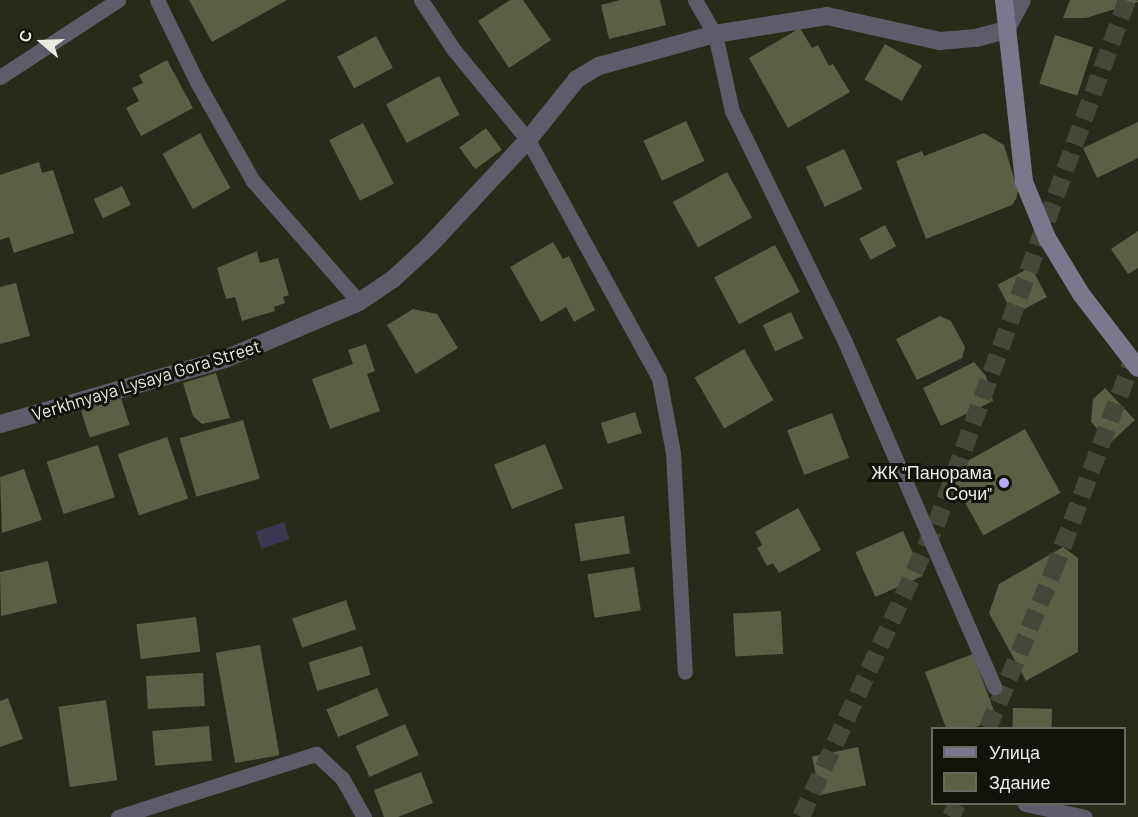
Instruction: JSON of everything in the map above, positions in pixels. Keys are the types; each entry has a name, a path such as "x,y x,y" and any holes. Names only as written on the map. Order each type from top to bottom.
{"street":[{"path":"1004,0 1024,182 1047,238 1081,294 1138,368"},
{"path":"1006,30 1022,0"},
{"name":"Verkhnyaya Lysaya Gora Street","path":"0,424 225,359 359,302 392,280 429,246 528,140 577,79 599,66 715,34 827,16 940,41 1006,30"}],"lane":[{"path":"0,77 118,0"},
{"path":"157,0 197,82 253,181 359,302"},
{"path":"421,0 454,50 528,140 659,378 673,453 685,672"},
{"path":"695,0 715,34 732,111 845,342 994,687"},
{"path":"118,817 315,754 342,778 364,817"},
{"path":"1029,805 1085,817"}],"shaded area":[{"path":"284,522 290,539 261,549 256,532"}],"building":[{"path":"189,0 287,0 212,42"},
{"path":"510,0 523,0 551,40 509,68 478,21"},
{"path":"620,0 660,0 666,25 609,39 601,5"},
{"path":"1070,0 1137,0 1138,2 1086,18 1063,18"},
{"path":"800,28 812,48 818,45 829,66 833,64 850,92 788,128 749,58"},
{"path":"1055,35 1093,47 1077,96 1039,84"},
{"path":"376,36 393,68 354,88 337,57"},
{"path":"885,44 922,66 902,101 864,80"},
{"path":"167,60 193,108 141,136 126,108 139,101 132,88 143,83 139,75"},
{"path":"439,76 460,115 407,143 386,104"},
{"path":"686,121 705,161 662,181 643,141"},
{"path":"1138,122 1138,158 1097,178 1083,148"},
{"path":"363,123 394,184 360,201 329,140"},
{"path":"486,128 502,150 475,169 459,147"},
{"path":"200,133 231,188 193,209 162,154"},
{"path":"984,133 1004,145 1018,191 1016,199 1012,205 926,239 896,161 922,151 924,156"},
{"path":"844,149 863,189 825,207 806,167"},
{"path":"39,162 42,173 53,170 74,233 14,253 9,237 0,240 0,175"},
{"path":"727,172 752,217 698,248 673,202"},
{"path":"122,186 131,205 103,218 94,199"},
{"path":"885,225 896,246 871,260 859,239"},
{"path":"1138,231 1138,268 1128,274 1111,249"},
{"path":"553,242 563,259 569,256 595,310 574,322 566,307 541,322 510,267"},
{"path":"775,245 800,292 739,324 714,277"},
{"path":"257,251 260,263 278,258 289,295 283,297 285,303 274,307 275,311 242,321 235,297 226,299 217,268"},
{"path":"1031,267 1047,297 1013,315 997,285"},
{"path":"16,283 30,336 0,344 0,287"},
{"path":"413,309 437,314 458,348 416,374 387,325"},
{"path":"791,312 803,338 775,351 763,325"},
{"path":"940,316 951,321 965,347 962,358 917,380 896,339"},
{"path":"366,344 375,371 367,374 380,411 330,429 312,379 353,364 348,350"},
{"path":"744,349 774,400 724,429 695,378"},
{"path":"974,362 986,376 993,401 941,426 923,388"},
{"path":"216,373 230,418 202,424 193,416 183,383"},
{"path":"1105,388 1135,420 1110,443 1091,422 1093,399"},
{"path":"121,398 130,425 90,438 81,411"},
{"path":"635,412 642,433 608,444 601,423"},
{"path":"832,413 849,458 804,475 787,430"},
{"path":"243,420 260,479 196,497 180,438"},
{"name":"ЖК \"Панорама Сочи\"","path":"1025,429 1060,493 983,536 948,472"},
{"path":"167,437 188,498 139,515 118,454"},
{"path":"545,444 563,489 512,509 494,465"},
{"path":"98,445 115,497 64,514 47,462"},
{"path":"24,469 42,520 2,533 0,477"},
{"path":"798,508 821,550 779,573 773,563 767,566 757,548 762,545 755,532"},
{"path":"624,516 630,554 581,561 575,524"},
{"path":"903,531 923,576 875,597 855,552"},
{"path":"1063,547 1078,558 1078,652 1026,681 989,613 999,584"},
{"path":"48,561 57,603 1,616 0,572"},
{"path":"634,567 641,610 594,618 588,574"},
{"path":"346,600 356,629 302,648 292,619"},
{"path":"781,611 783,654 735,656 733,614"},
{"path":"196,617 200,652 141,659 136,624"},
{"path":"260,645 279,755 235,763 216,653"},
{"path":"362,646 371,675 317,691 308,662"},
{"path":"973,654 997,719 976,727 946,727 925,672"},
{"path":"203,673 205,706 148,709 146,676"},
{"path":"377,688 389,716 338,737 326,709"},
{"path":"8,698 23,739 0,747 0,701"},
{"path":"106,700 117,780 70,787 58,707"},
{"path":"1013,708 1052,709 1052,727 1013,727"},
{"path":"405,724 419,755 369,777 356,746"},
{"path":"209,726 212,761 155,766 152,731"},
{"path":"858,747 866,785 820,795 812,757"},
{"path":"421,772 433,803 398,817 384,817 374,790"}],"tunnel":[{"path":"801,817 936,525 1127,0"},
{"path":"988,727 1053,572 1138,346"},
{"path":"951,817 957,805"}],"place":[{"name":"ЖК \"Панорама Сочи\"","path":"1004,483"}]}
